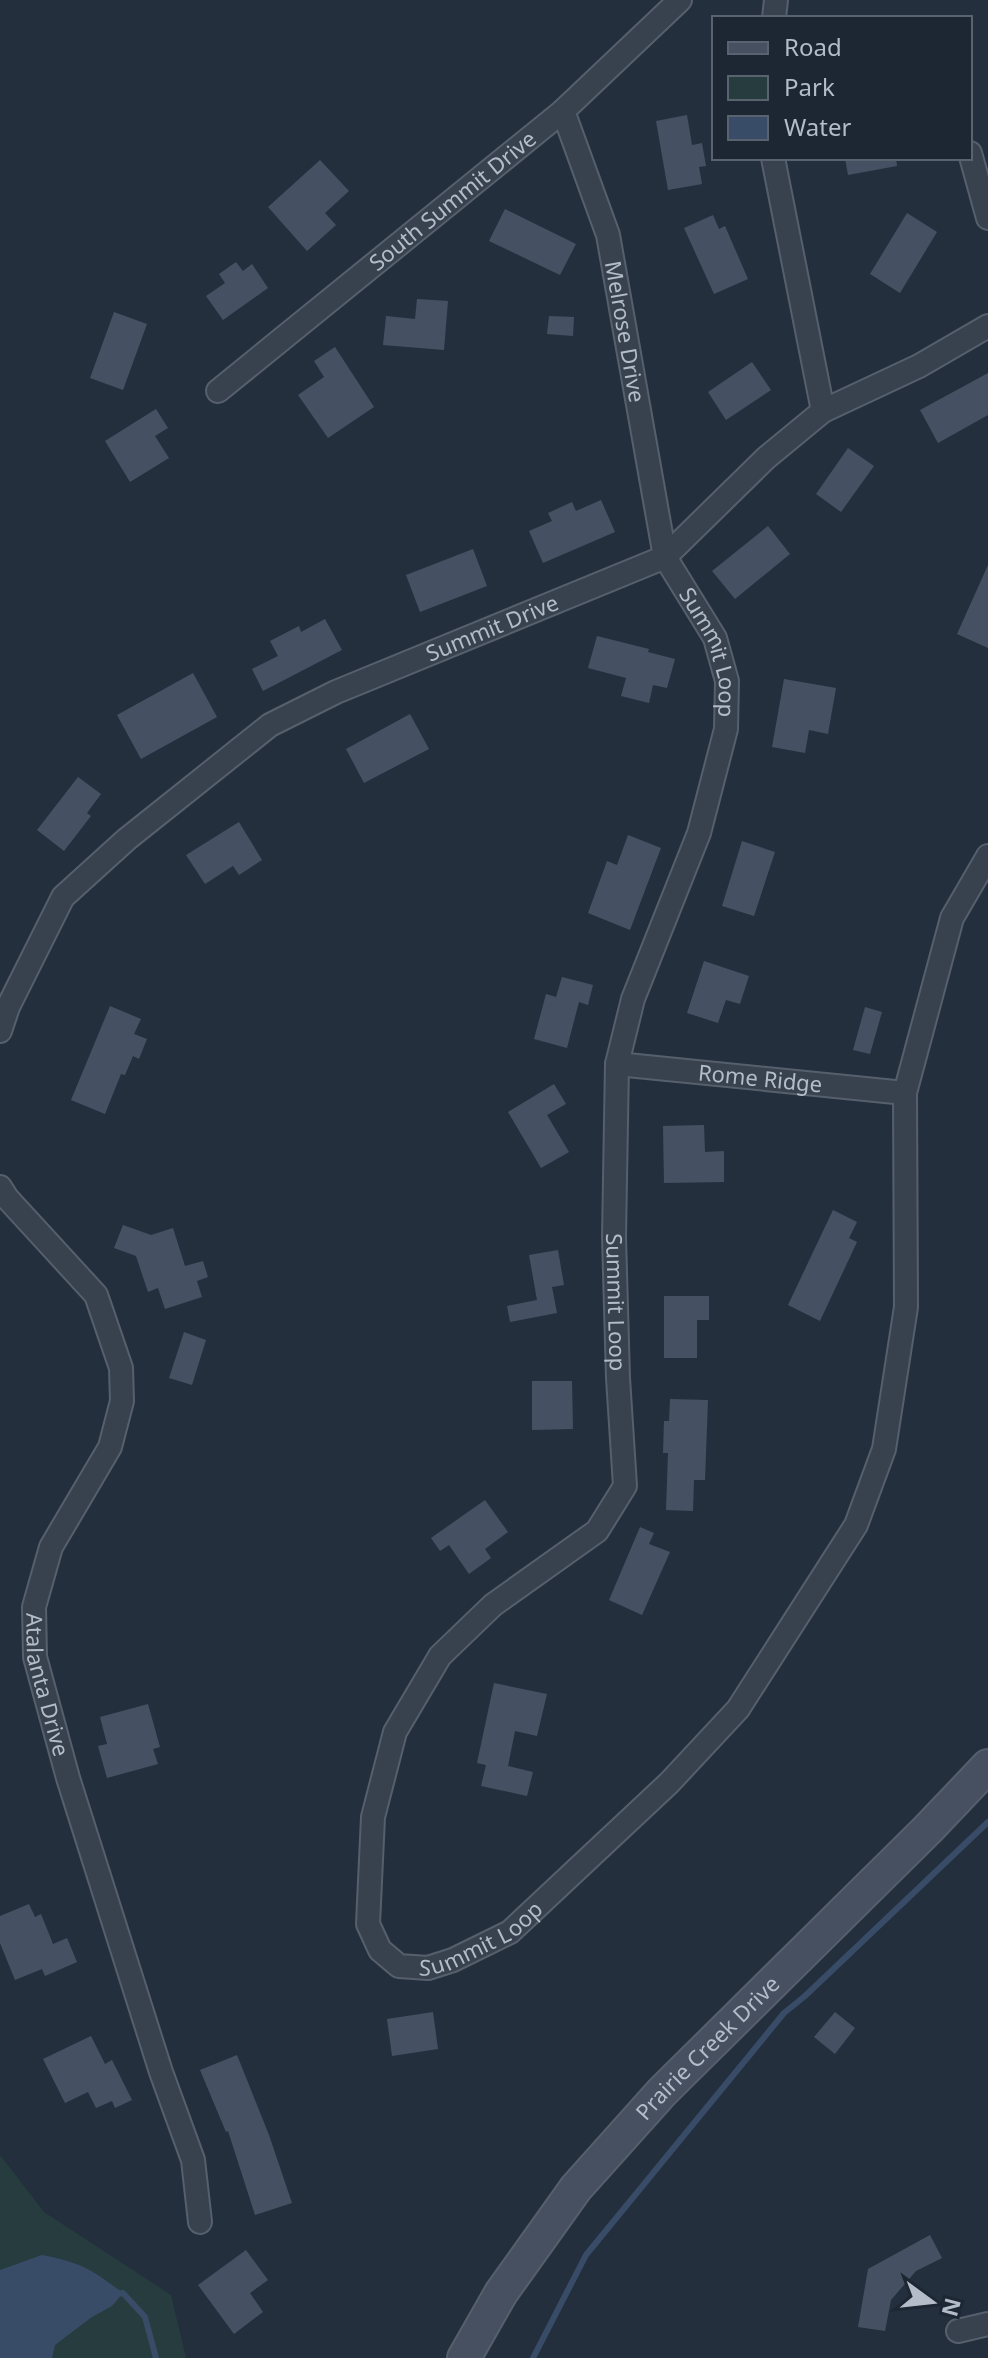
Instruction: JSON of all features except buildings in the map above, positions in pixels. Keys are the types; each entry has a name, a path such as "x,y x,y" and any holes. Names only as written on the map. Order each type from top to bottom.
{"main road":[{"name":"Prairie Creek Drive","path":"464,2358 501,2293 576,2188 662,2092 988,1766"}],"street":[{"name":"South Summit Drive","path":"218,391 563,111 680,0"},
{"name":"Melrose Drive","path":"563,111 608,235 665,557"},
{"path":"773,160 823,411"},
{"path":"972,160 988,218"},
{"name":"Summit Drive","path":"0,1031 8,1007 63,897 127,839 270,725 336,692 665,557 766,458 823,411 919,366 988,326"},
{"name":"Summit Loop","path":"665,557 715,638 727,681 726,729 699,833 633,999 617,1064 614,1237 625,1486 597,1531 493,1605 440,1656 395,1732 373,1817 368,1924 380,1950 399,1966 428,1968 453,1960 510,1932 669,1783 738,1709 856,1525 884,1449 906,1307 905,1093 952,918 988,856"},
{"name":"Rome Ridge","path":"617,1064 905,1093"},
{"name":"Atalanta Drive","path":"0,1187 96,1295 121,1368 122,1401 110,1447 51,1547 34,1607 35,1657 68,1778 161,2072 193,2160 200,2222"},
{"path":"958,2331 988,2324"}],"green space":[{"path":"0,2155 44,2212 171,2295 186,2358 0,2358"}],"water":[{"path":"42,2255 86,2268 123,2293 112,2306 55,2345 52,2358 0,2358 0,2270"}],"waterway":[{"path":"533,2358 586,2255 784,2013 988,1822"},
{"path":"118,2294 123,2293 145,2317 156,2358"}]}
